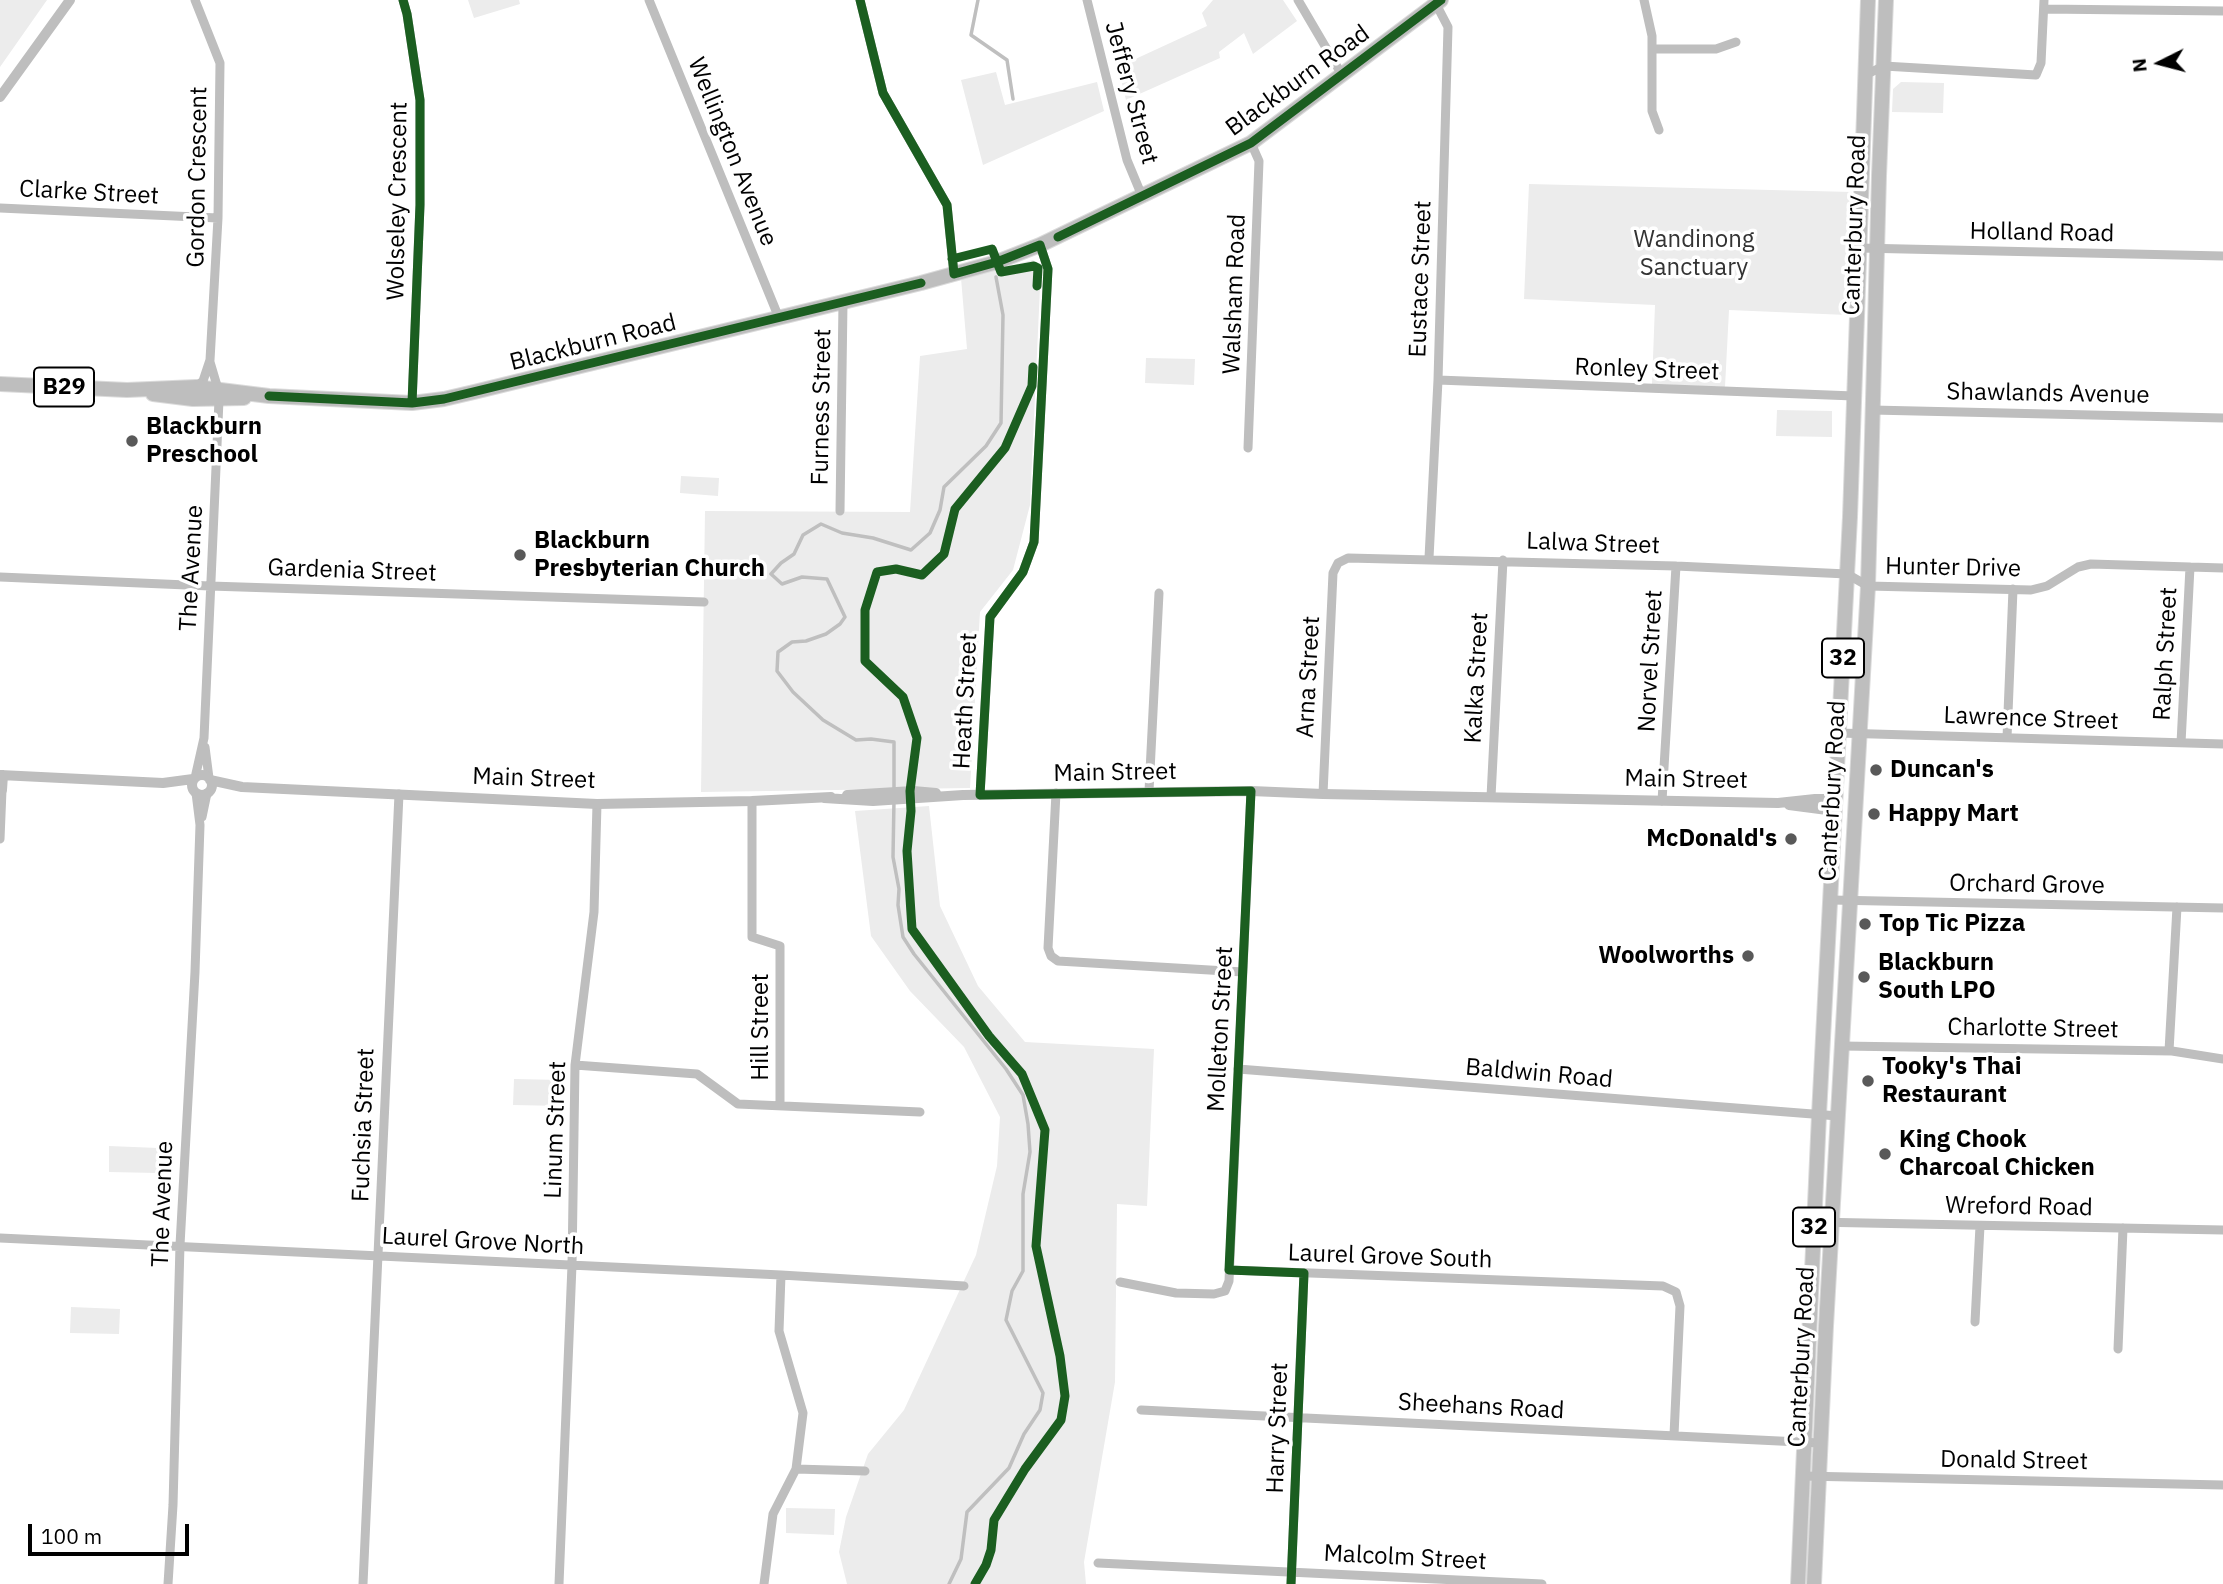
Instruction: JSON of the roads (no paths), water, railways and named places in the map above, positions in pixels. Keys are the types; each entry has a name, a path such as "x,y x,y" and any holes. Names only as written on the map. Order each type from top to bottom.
{"main road":[{"name":"Canterbury Road","path":"1798,1584 1847,574 1868,0"},
{"name":"Canterbury Road","path":"1814,1584 1854,805 1868,586 1886,0"},
{"name":"Blackburn Road","path":"0,384 127,390 196,387 219,392 269,396 412,403 464,395 954,274 997,262 1040,245 1251,143 1438,2"},
{"name":"Blackburn Road","path":"127,390 169,397 219,392"},
{"path":"1854,397 1872,403"},
{"path":"1835,805 1854,805"}],"street":[{"path":"0,97 71,0"},
{"name":"Gordon Crescent","path":"195,0 220,63 218,219 210,360 203,381 196,387"},
{"name":"Wolseley Crescent","path":"403,0 420,100 421,205 412,403"},
{"name":"Wellington Avenue","path":"649,0 779,318"},
{"path":"860,0 883,93 947,205 954,274"},
{"name":"Jeffery Street","path":"1087,0 1128,160 1142,196"},
{"path":"1298,0 1342,75"},
{"path":"1644,0 1650,23 1652,49 1651,100 1659,130"},
{"name":"Eustace Street","path":"1430,558 1448,27 1438,2"},
{"path":"1865,75 1920,70 2036,75 2041,62 2044,5 2223,11"},
{"path":"1652,49 1716,49 1736,42"},
{"path":"1883,73 1920,70"},
{"name":"Walsham Road","path":"1248,448 1259,161 1251,143"},
{"name":"Clarke Street","path":"0,208 218,219"},
{"name":"Heath Street","path":"980,795 990,617 1023,572 1034,542 1048,269 1040,245"},
{"name":"Holland Road","path":"1859,247 2223,256"},
{"name":"Furness Street","path":"840,511 843,303"},
{"name":"Gordon Crescent","path":"210,360 219,392"},
{"name":"Ronley Street","path":"1438,380 1854,397"},
{"name":"The Avenue","path":"209,779 204,738 219,392"},
{"name":"Shawlands Avenue","path":"1872,403 2223,418"},
{"name":"Lalwa Street","path":"1338,563 1348,558 1430,558 1847,574"},
{"name":"Kalka Street","path":"1490,797 1503,560"},
{"name":"Arna Street","path":"1323,794 1334,573 1338,563"},
{"name":"Hunter Drive","path":"1847,574 1868,586 2031,590 2047,586 2077,568 2091,564 2223,568"},
{"name":"Norvel Street","path":"1662,801 1676,566"},
{"name":"Ralph Street","path":"2181,743 2190,567"},
{"name":"Gardenia Street","path":"0,576 210,586 704,602"},
{"path":"2007,738 2013,589"},
{"path":"1149,791 1158,593"},
{"name":"Lawrence Street","path":"1839,733 2223,744"},
{"name":"The Avenue","path":"194,779 204,738"},
{"path":"0,839 1,775"},
{"name":"Main Street","path":"1,775 163,783 194,779"},
{"path":"203,775 209,779 211,786 202,793 192,785 194,779 203,775"},
{"name":"Main Street","path":"209,779 242,787 597,804 888,796 1251,791 1778,803 1815,799 1835,805"},
{"name":"Main Street","path":"163,783 202,793 242,787"},
{"name":"Molleton Street","path":"1229,1270 1251,791"},
{"name":"The Avenue","path":"168,1584 173,1505 180,1245 202,793"},
{"path":"1056,793 1048,948 1051,956 1058,961 1243,972"},
{"name":"Fuchsia Street","path":"363,1584 399,794"},
{"name":"Hill Street","path":"752,801 752,937 780,946 780,1105"},
{"name":"Linum Street","path":"559,1584 572,1265 575,1065 594,912 597,804"},
{"name":"Orchard Grove","path":"1831,900 2223,908"},
{"path":"2169,1051 2177,907"},
{"name":"Charlotte Street","path":"1842,1046 2169,1051 2223,1059"},
{"path":"575,1065 697,1074 738,1104 920,1112"},
{"name":"Baldwin Road","path":"1238,1069 1838,1116"},
{"name":"Wreford Road","path":"1814,1222 2223,1230"},
{"path":"1975,1322 1980,1226"},
{"path":"2118,1349 2123,1228"},
{"name":"Laurel Grove North","path":"0,1238 964,1286"},
{"path":"1121,1282 1176,1293 1214,1294 1225,1291 1229,1270"},
{"name":"Laurel Grove South","path":"1229,1270 1663,1286 1676,1292 1680,1306 1674,1435"},
{"name":"Harry Street","path":"1291,1584 1304,1273"},
{"path":"764,1584 773,1514 796,1469 803,1413 779,1331 781,1275"},
{"name":"Sheehans Road","path":"1141,1410 1820,1443"},
{"path":"796,1469 865,1471"},
{"name":"Donald Street","path":"1803,1476 2223,1485"},
{"name":"Malcolm Street","path":"1098,1563 1542,1584"}],"waterway":[{"path":"978,0 971,35 1007,60 1013,99"},
{"path":"894,789 894,742 856,740 823,720 793,692 777,671 778,652 792,642 806,641 826,634 845,617 827,579 802,577 782,584 771,574 794,554 803,535 821,524 842,533 873,538 911,550 930,533 940,510 944,487 986,446 1001,423 1003,315 996,277"},
{"path":"894,800 893,857 903,937 1006,1069 1023,1095 1030,1152 1023,1194 1023,1271 1012,1291 1006,1320 1043,1393 1040,1410 1024,1434 1009,1468 967,1512 961,1559 949,1584"}],"place":[{"name":"Blackburn Preschool","path":"132,441"},
{"name":"Blackburn Presbyterian Church","path":"520,555"},
{"name":"Duncan's","path":"1876,770"},
{"name":"Happy Mart","path":"1874,814"},
{"name":"McDonald's","path":"1791,839"},
{"name":"Top Tic Pizza","path":"1865,924"},
{"name":"Woolworths","path":"1748,956"},
{"name":"Blackburn South LPO","path":"1864,977"},
{"name":"Tooky's Thai Restaurant","path":"1868,1081"},
{"name":"King Chook Charcoal Chicken","path":"1885,1154"}],"park label":[{"name":"Wandinong Sanctuary","path":"1694,254"}]}
